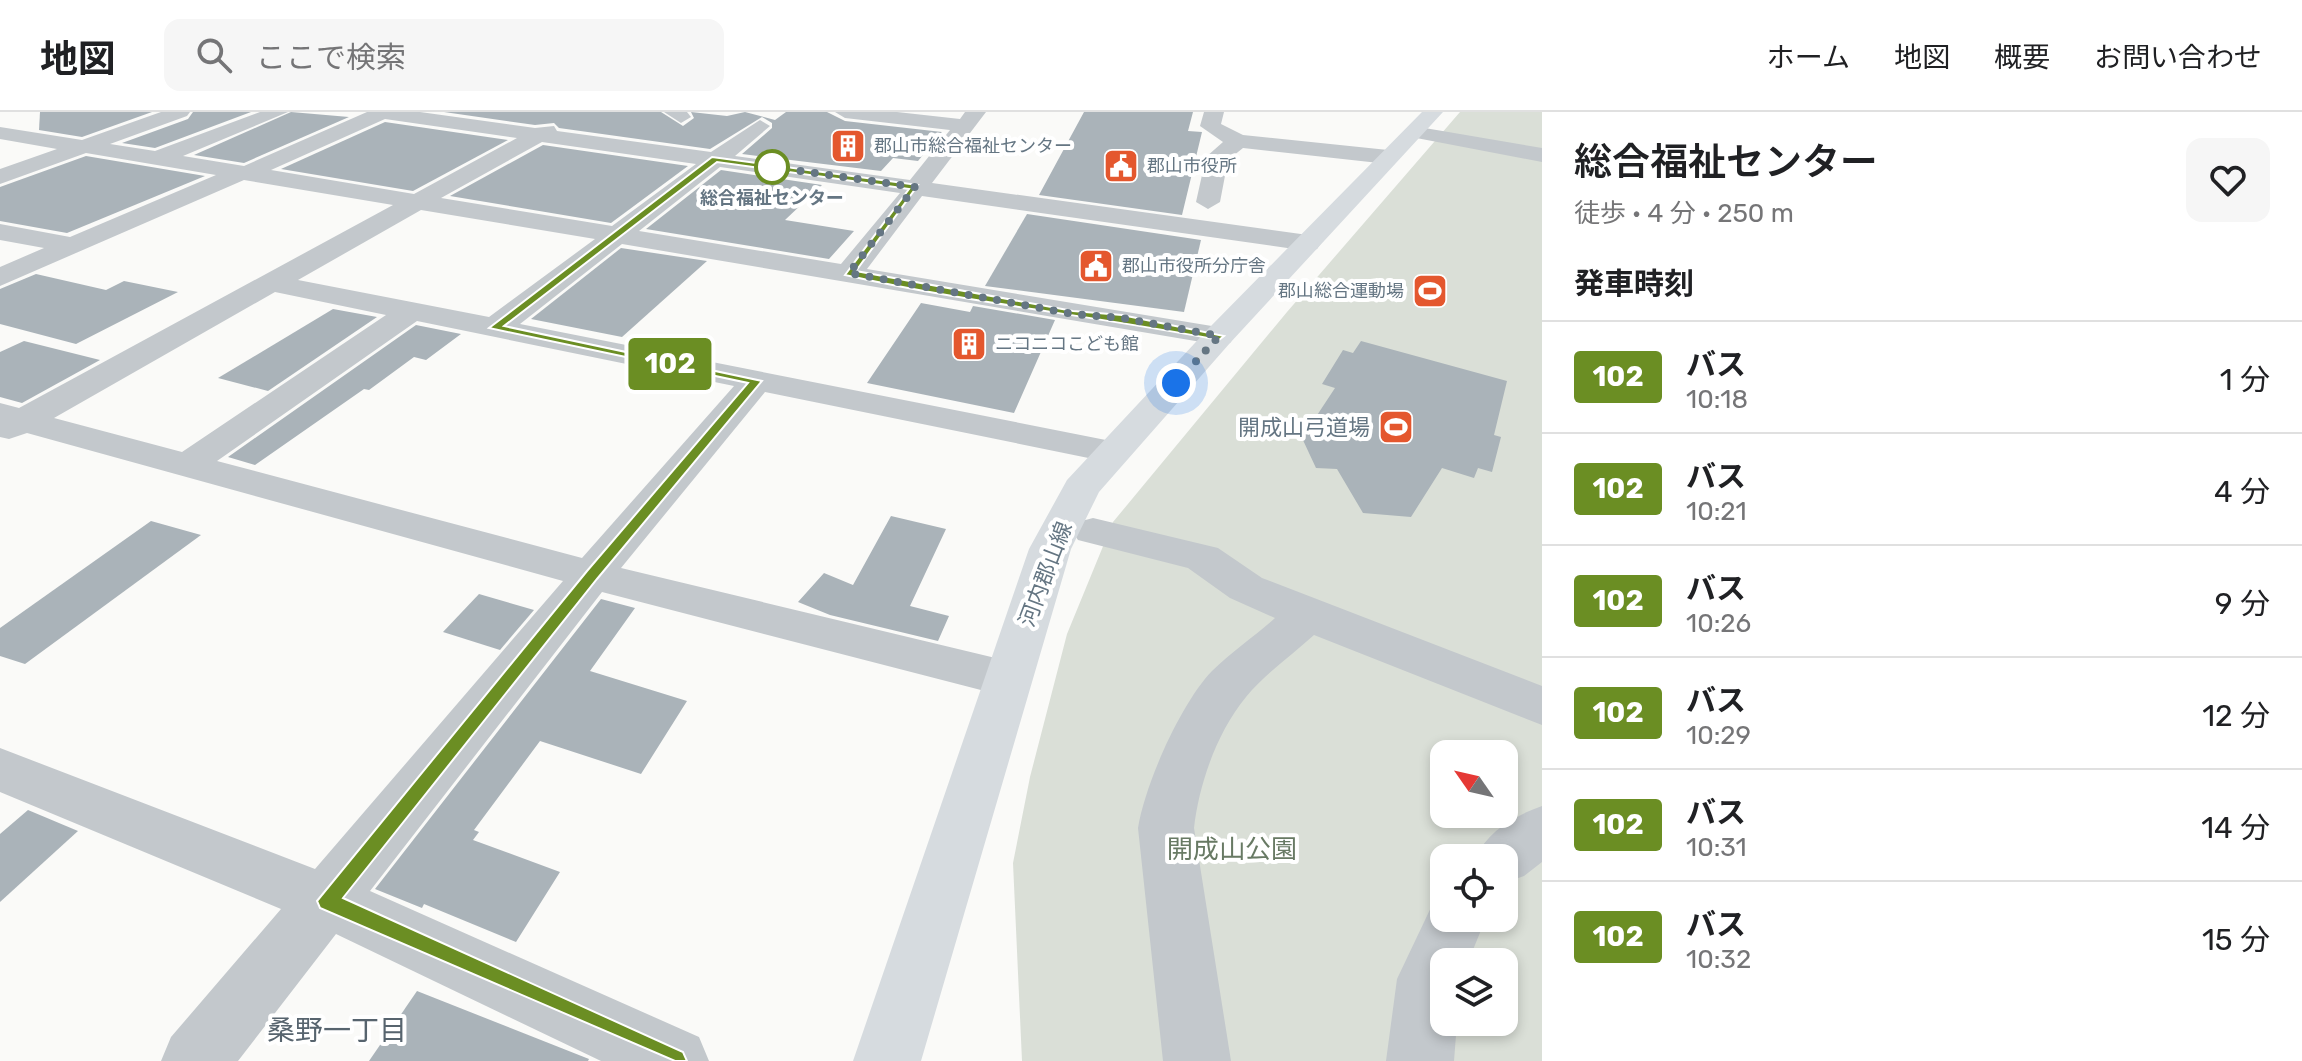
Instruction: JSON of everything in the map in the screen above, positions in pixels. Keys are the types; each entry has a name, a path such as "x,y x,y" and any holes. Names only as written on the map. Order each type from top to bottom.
{"main road":[{"name":"河内郡山線","path":"887,1061 1050,549 1081,488 1314,226 1411,134"}],"street":[{"path":"0,177 180,112"},
{"path":"156,159 278,112"},
{"path":"0,277 381,112 915,187 1314,226"},
{"path":"845,112 970,119"},
{"path":"1214,112 1210,126 1238,141 1411,134 1542,155"},
{"path":"7,423 272,283 567,119"},
{"path":"849,273 970,119"},
{"path":"495,328 760,126"},
{"path":"0,133 1219,336"},
{"path":"1236,206 1199,200 1217,157 1238,141"},
{"path":"0,232 73,245"},
{"path":"272,283 1113,452"},
{"path":"187,465 412,311"},
{"path":"195,1061 592,575 756,381"},
{"path":"7,423 187,465 592,575 1008,679"},
{"path":"1093,531 1203,558 1246,588 1542,706"},
{"path":"1197,1061 1169,860 1166,828 1170,799 1196,737 1228,685 1308,615"},
{"path":"10,786 328,901 675,1061"},
{"path":"1518,848 1542,830"},
{"path":"1420,1061 1429,979 1450,932"}],"green space":[{"name":"開成山公園","path":"1460,112 1542,112 1542,1061 1022,1061 1013,863 1030,777 1067,634 1113,522 1287,312"}],"building":[{"path":"40,112 152,112 82,137 39,130"},
{"path":"193,112 251,112 155,148 122,143 188,119"},
{"path":"291,112 349,117 244,163 194,155"},
{"path":"444,112 661,112 683,126 694,118 691,112 727,116 745,112 775,120 786,112 827,112 845,121 942,132 918,161 893,158 881,171 742,154 772,128 772,123 762,117 710,149 559,128 554,123 535,125"},
{"name":"郡山市役所","path":"1084,112 1193,112 1188,131 1202,132 1182,215 1039,195"},
{"path":"385,122 508,140 413,191 281,169"},
{"path":"543,145 688,166 611,223 450,196"},
{"path":"86,156 205,176 67,233 0,221 0,187"},
{"path":"721,170 822,185 785,220 854,231 829,259 646,229"},
{"name":"郡山市役所分庁舎","path":"1027,214 1201,240 1184,312 985,286"},
{"path":"621,248 707,261 622,337 531,319"},
{"path":"36,274 106,290 124,281 178,292 76,344 0,324 0,289"},
{"name":"ニコニコこども館","path":"921,303 970,312 973,306 1055,320 1014,413 867,383"},
{"path":"333,309 377,317 268,391 218,378"},
{"path":"416,325 461,334 426,360 414,357 255,465 228,457"},
{"path":"24,341 100,360 22,403 0,397 0,352"},
{"path":"1361,341 1507,381 1494,435 1501,437 1492,472 1478,468 1474,478 1442,468 1411,517 1363,513 1337,469 1316,468 1302,438 1335,388 1322,384 1343,350 1353,353"},
{"path":"891,516 946,529 910,606 949,616 938,641 830,615 798,602 824,573 853,585"},
{"path":"151,521 201,535 25,664 0,656 0,628"},
{"path":"479,594 534,610 500,650 443,632"},
{"path":"601,599 635,608 590,671 687,701 641,774 540,741 474,830 479,832 473,840 560,872 516,942 424,904 422,908 375,889"},
{"path":"28,810 78,831 0,902 0,834"},
{"path":"417,991 589,1059 369,1061"}],"bus line":[{"name":"102","path":"675,1061 328,901 592,575 756,381 495,328 715,159 915,187 849,273 1073,314 1122,318 1219,336"}],"place":[{"name":"郡山市総合福祉センター","path":"848,146"},
{"name":"郡山市役所","path":"1121,166"},
{"name":"総合福祉センター","path":"772,167"},
{"name":"郡山市役所分庁舎","path":"1096,266"},
{"name":"郡山総合運動場","path":"1430,291"},
{"name":"ニコニコこども館","path":"969,344"},
{"name":"開成山弓道場","path":"1396,427"}],"district":[{"name":"桑野一丁目","path":"337,1030"}],"route":[{"path":"772,167 915,187 849,273 1073,314 1122,318 1219,336 1176,383"}]}
